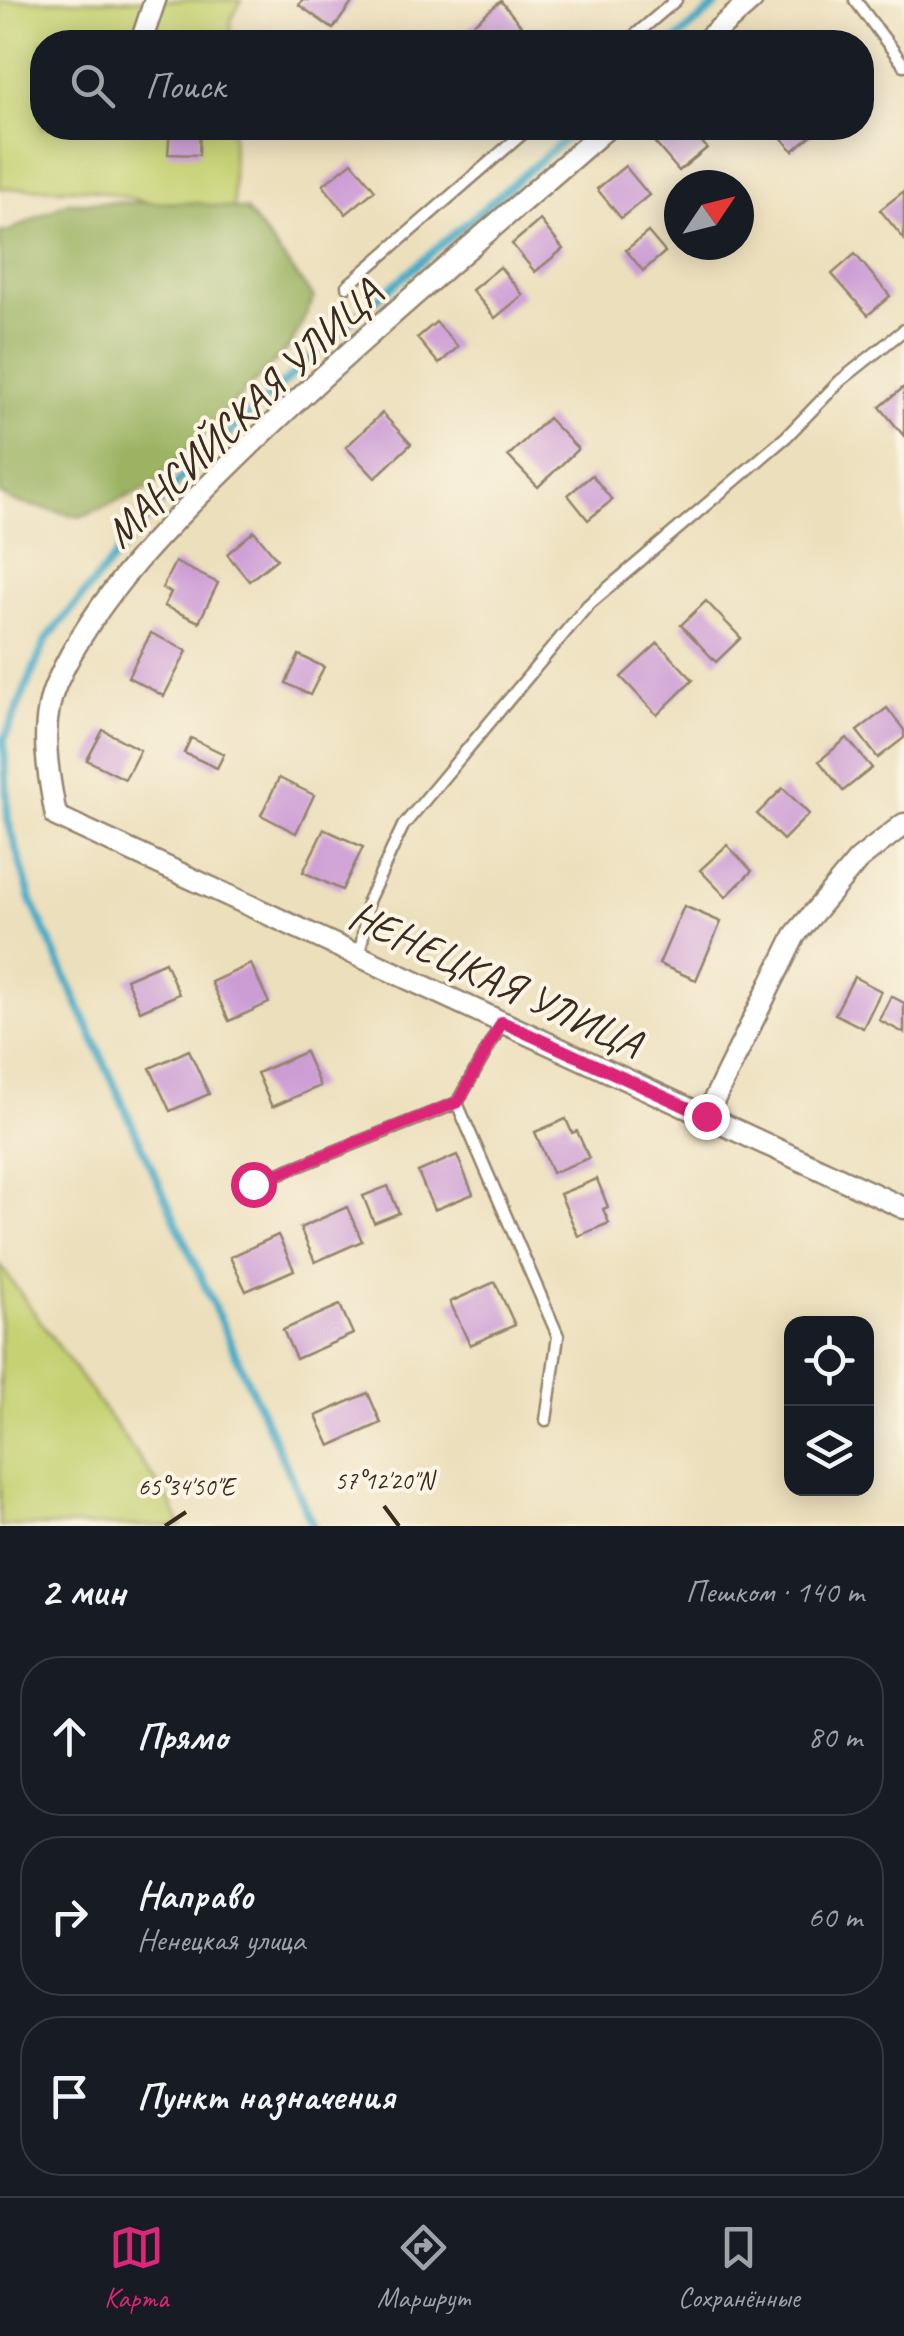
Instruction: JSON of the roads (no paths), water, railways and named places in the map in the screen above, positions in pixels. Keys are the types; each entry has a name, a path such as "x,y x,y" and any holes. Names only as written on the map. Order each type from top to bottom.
{"street":[{"path":"145,30 155,0"},
{"path":"718,30 752,0"},
{"name":"МАНСИЙСКАЯ УЛИЦА","path":"56,816 44,750 56,684 94,620 162,531 301,396 593,140"},
{"name":"НЕНЕЦКАЯ УЛИЦА","path":"56,816 904,1208"},
{"path":"706,1116 795,935 858,860 904,824"}],"lane":[{"path":"641,30 676,0"},
{"path":"855,0 904,65"},
{"path":"347,286 515,140"},
{"path":"360,956 368,901 403,826 588,605 786,437 840,381 904,330"},
{"path":"253,1184 458,1102 502,1022"},
{"path":"458,1102 558,1336 546,1420"}],"waterway":[{"path":"688,30 722,0"},
{"path":"313,1526 31,900 8,820 4,740 46,640 182,477 342,329 564,140"}]}
